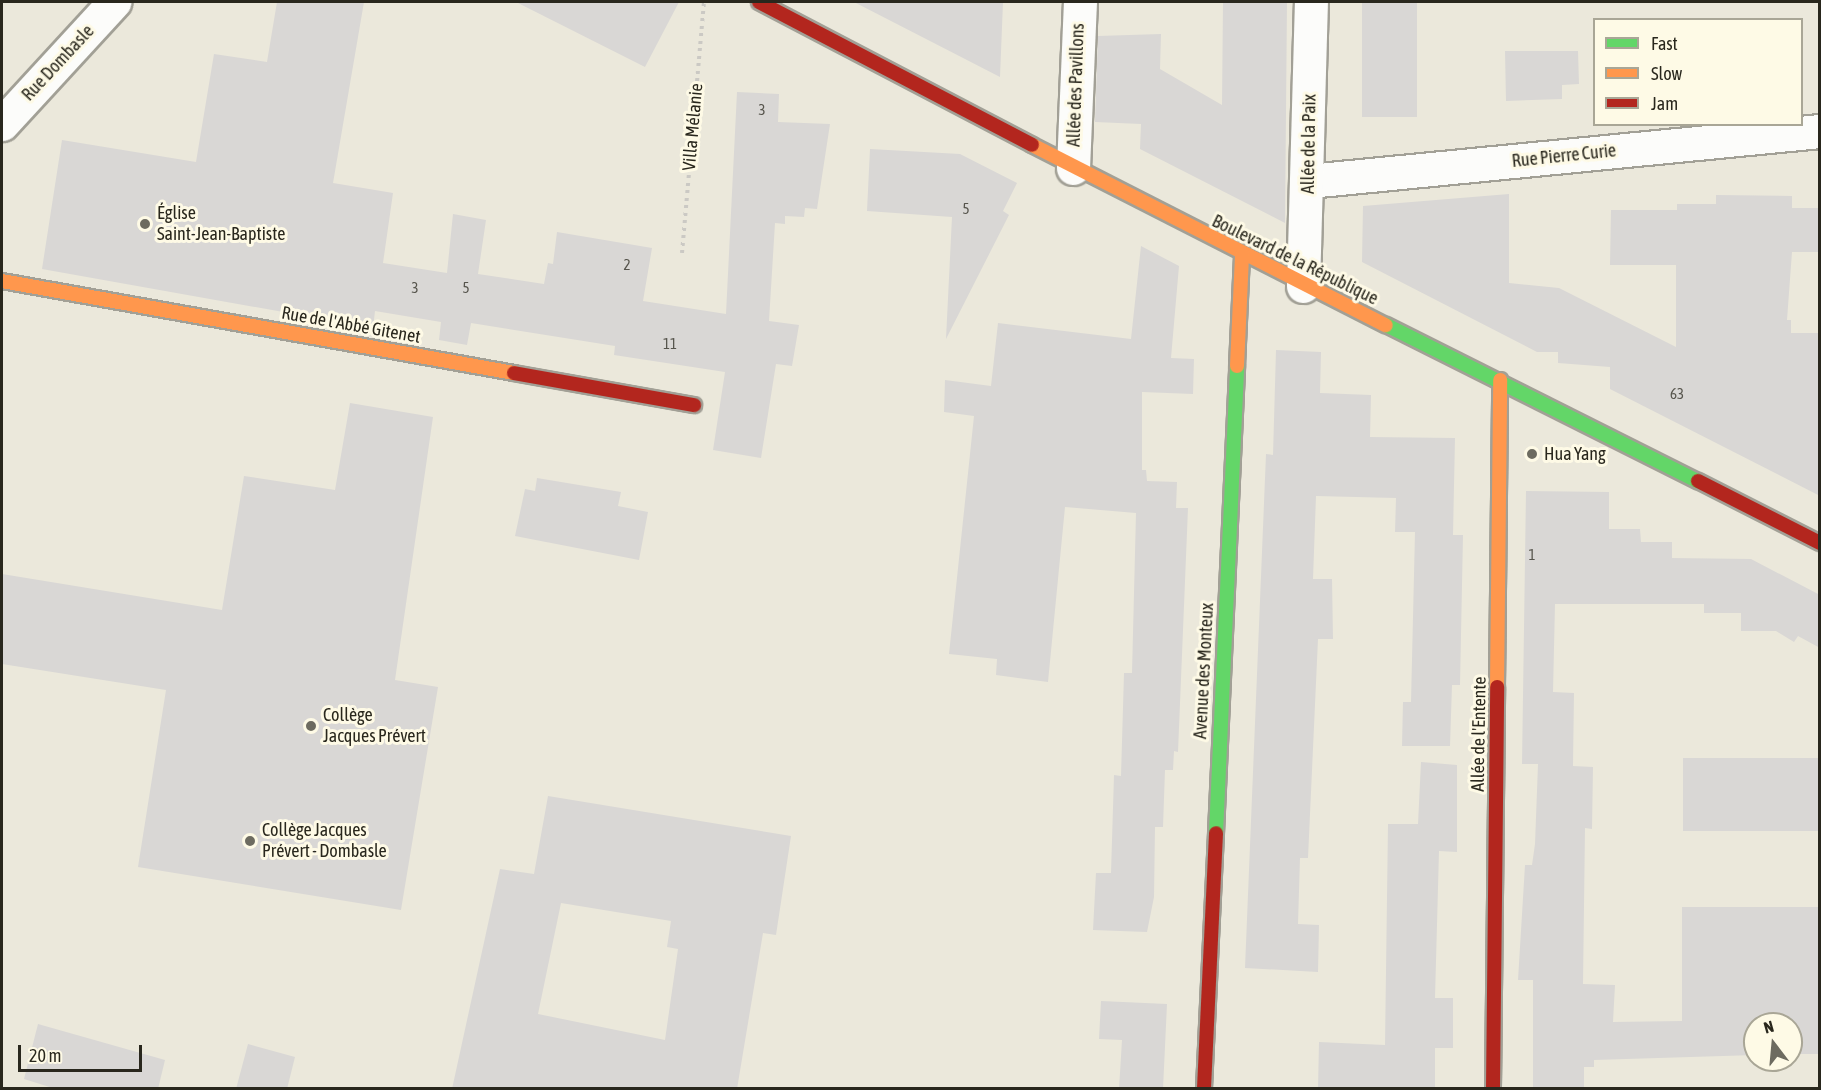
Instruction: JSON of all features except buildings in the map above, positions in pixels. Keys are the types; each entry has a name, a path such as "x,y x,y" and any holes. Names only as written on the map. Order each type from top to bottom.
{"street":[{"name":"Rue Dombasle","path":"2,124 114,2"},
{"name":"Boulevard de la République","path":"759,2 1242,255 1500,380 1820,543"},
{"name":"Allée des Pavillons","path":"1073,168 1080,2"},
{"name":"Allée de la Paix","path":"1303,286 1309,181 1311,2"},
{"name":"Rue Pierre Curie","path":"1309,181 1820,131"},
{"name":"Avenue des Monteux","path":"1204,1089 1242,255"},
{"name":"Rue de l'Abbé Gitenet","path":"2,281 694,405"},
{"name":"Allée de l'Entente","path":"1493,1089 1500,380"}],"path":[{"name":"Villa Mélanie","path":"681,253 704,2"}],"traffic: fast":[{"path":"1386,325 1698,481"},
{"path":"1216,833 1237,366"}],"traffic: slow":[{"path":"1032,145 1386,325"},
{"path":"1237,366 1242,255"},
{"path":"2,281 514,373"},
{"path":"1497,687 1500,380"}],"traffic: jam":[{"path":"759,2 1032,145"},
{"path":"514,373 694,405"},
{"path":"1698,481 1820,543"},
{"path":"1493,1088 1497,687"},
{"path":"1204,1088 1216,833"}],"place":[{"name":"Église Saint-Jean-Baptiste","path":"145,224"},
{"name":"Hua Yang","path":"1532,454"},
{"name":"Collège Jacques Prévert","path":"311,726"},
{"name":"Collège Jacques Prévert - Dombasle","path":"250,841"}]}
